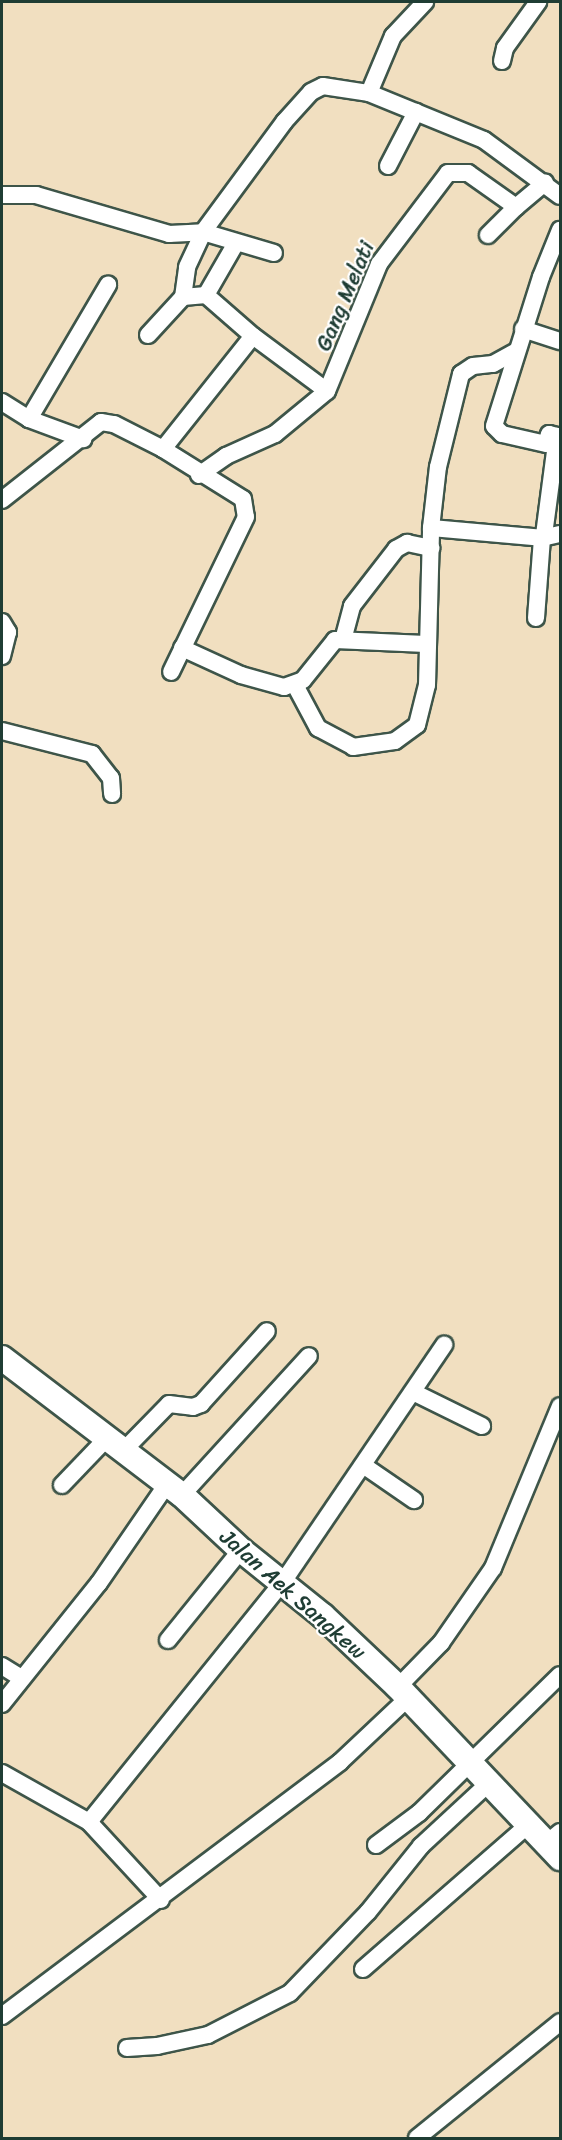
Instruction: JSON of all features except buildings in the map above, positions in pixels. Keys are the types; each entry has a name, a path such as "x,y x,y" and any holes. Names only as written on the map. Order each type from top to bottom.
{"street":[{"path":"369,93 393,36 425,2"},
{"path":"502,61 505,48 538,2"},
{"path":"148,334 183,297 187,267 203,232 311,92 334,86 369,93 484,140 561,196"},
{"path":"388,166 416,112"},
{"name":"Gang Melati","path":"327,391 379,264 448,173 468,173 516,207"},
{"path":"488,235 544,183"},
{"path":"2,195 36,195 169,234 203,232 274,253"},
{"path":"536,618 549,536 559,430 549,434 546,444 502,434 494,426 523,329 561,230"},
{"path":"206,295 236,243"},
{"path":"29,419 108,285"},
{"path":"183,297 206,295 253,336 327,391 275,434 226,456 199,475"},
{"path":"523,329 561,341"},
{"path":"163,450 253,336"},
{"path":"295,685 318,728 338,742 352,747 395,741 417,725 422,711 429,660 426,644 431,528 438,467 460,374 473,366 493,364 516,351"},
{"path":"2,402 29,419 83,439"},
{"path":"2,500 83,439 100,422 114,424 163,450 199,475 243,499 246,517 171,672"},
{"path":"431,528 549,536"},
{"path":"343,639 352,606 396,549 407,543 431,548"},
{"path":"2,622 8,632 2,656"},
{"path":"295,685 335,640 426,644"},
{"path":"182,648 261,682 295,685"},
{"path":"2,731 92,754 111,778 112,794"},
{"path":"62,1485 170,1404 193,1407 201,1404 267,1331"},
{"path":"89,1822 283,1582 444,1345"},
{"path":"2,1704 175,1489 309,1356"},
{"name":"Jalan Aek Sangkew","path":"3,1362 175,1489 241,1550 283,1582 403,1692 528,1825 556,1844"},
{"path":"413,1392 482,1426"},
{"path":"2,2016 161,1900 340,1762 403,1692 441,1643 493,1568 556,1432 561,1406"},
{"path":"363,1465 414,1500"},
{"path":"168,1640 241,1550"},
{"path":"2,1666 21,1678"},
{"path":"376,1845 419,1813 561,1675"},
{"path":"2,1773 89,1822 161,1900"},
{"path":"127,2048 157,2046 208,2035 290,1994 368,1912 422,1846 490,1782"},
{"path":"419,1813 422,1846"},
{"path":"363,1969 528,1825"},
{"path":"417,2139 561,2022"}]}
